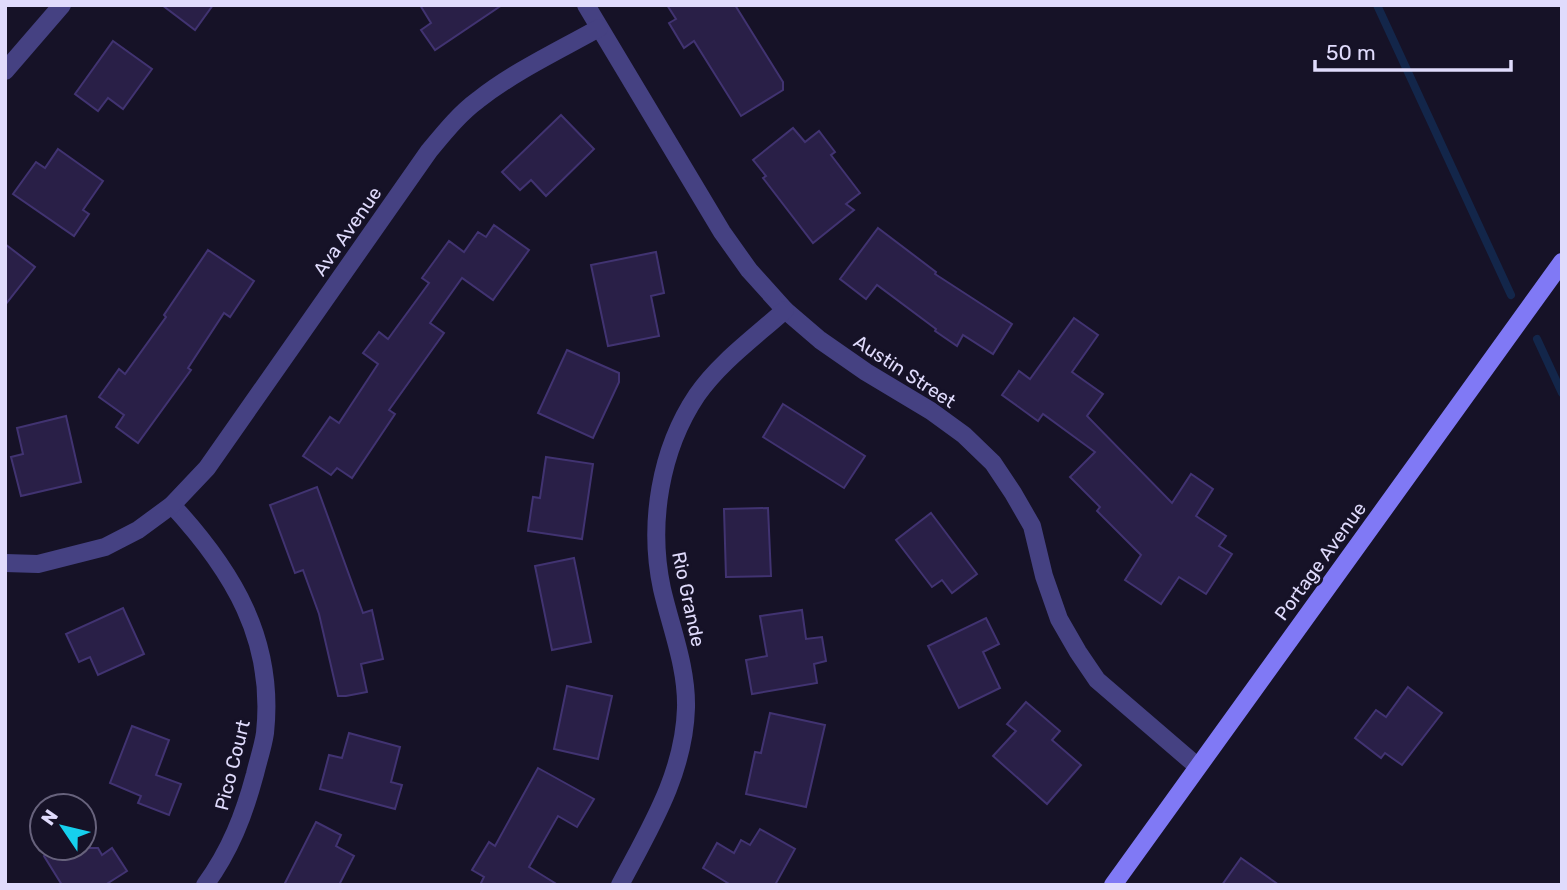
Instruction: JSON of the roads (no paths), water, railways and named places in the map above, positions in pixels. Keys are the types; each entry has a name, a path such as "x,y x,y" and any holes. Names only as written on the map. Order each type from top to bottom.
{"street":[{"path":"5,72 62,5"},
{"name":"Austin Street","path":"586,5 722,232 749,270 785,310 831,348 964,435 993,463 1031,526 1059,619 1077,652 1097,680 1197,766"},
{"name":"Ava Avenue","path":"5,563 38,564 105,547 138,530 172,505 206,468 429,151 451,125 477,100 521,71 599,28"},
{"name":"Portage Avenue","path":"1113,885 1562,262"},
{"name":"Rio Grande","path":"620,885 666,798 681,754 686,706 679,646 662,587 657,549 657,507 665,466 681,423 699,394 724,364 785,310"},
{"name":"Pico Court","path":"172,505 202,537 237,589 255,630 267,698 265,736 247,804 234,840 205,885"}],"waterway":[{"path":"1377,5 1511,295"},
{"path":"1537,339 1562,393"}]}
